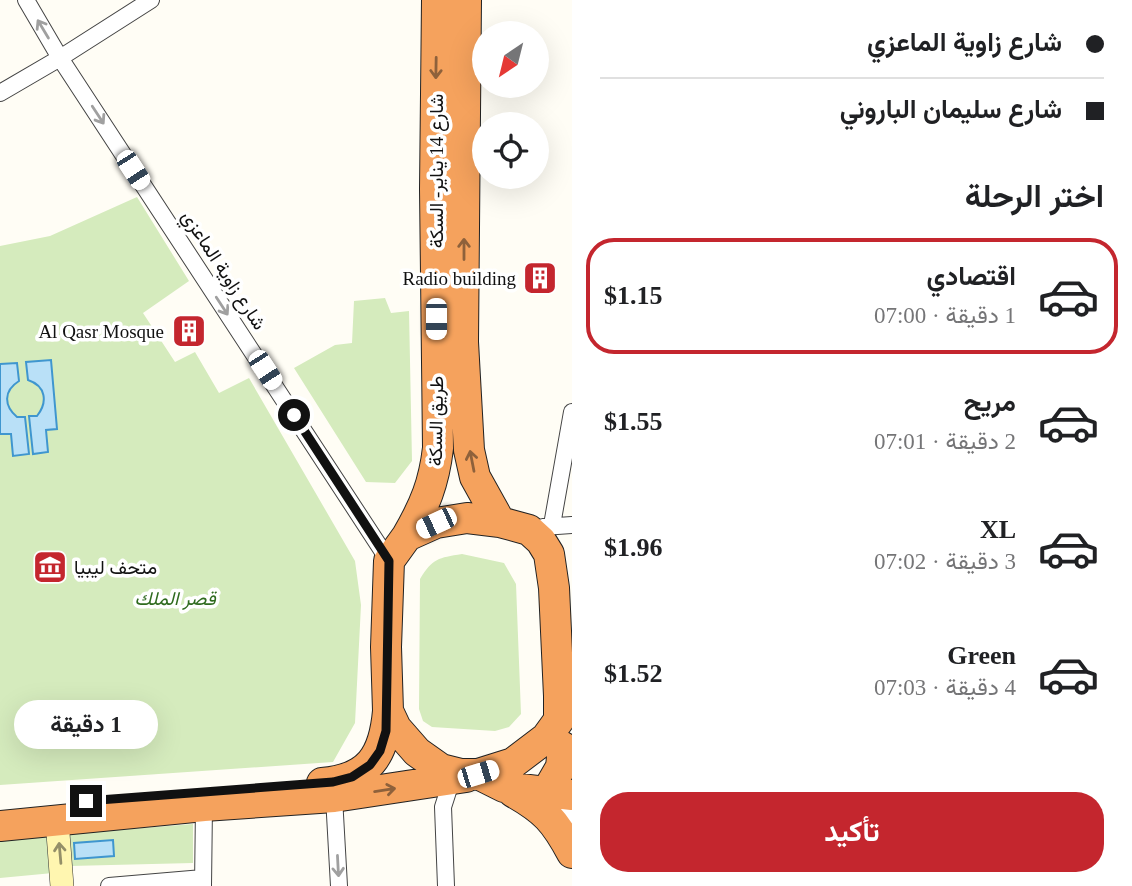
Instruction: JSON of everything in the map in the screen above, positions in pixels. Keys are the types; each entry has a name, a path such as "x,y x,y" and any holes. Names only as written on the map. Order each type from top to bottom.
{"highway":[{"name":"شارع 14 يناير- السكة","path":"437,0 450,342"},
{"name":"شارع 14 يناير- السكة","path":"450,342 466,0"},
{"name":"طريق السكة","path":"450,342 475,477 500,522"},
{"name":"طريق السكة","path":"407,536 426,503 435,475 450,342"},
{"path":"0,808 342,780 352,777 376,759 386,731 389,561 407,536 436,523 467,518 541,528 541,541 549,554 554,588 565,742 561,767 562,795 478,780 334,797 204,806 0,826"},
{"path":"388,710 396,728 417,752 441,769 478,780 535,804 558,825 572,854"},
{"path":"478,780 513,763 536,747 565,742"}],"street":[{"name":"شارع زاوية الماعزي","path":"26,0 61,58 389,561"},
{"path":"0,93 61,58 151,0"},
{"path":"572,412 541,528 572,525"},
{"path":"446,886 443,807 478,780"},
{"path":"562,795 572,854"},
{"path":"334,797 339,886"},
{"path":"109,886 203,882 204,806"},
{"path":"57,820 62,886"}],"green space":[{"name":"قصر الملك","path":"137,197 189,281 143,313 175,362 195,352 219,393 249,378 355,561 361,605 355,723 333,762 0,785 0,246 50,236"},
{"path":"385,298 391,313 409,311 412,461 395,483 366,482 294,368 335,345 352,343 354,301"},
{"path":"462,554 504,563 516,584 521,714 509,727 495,731 432,727 423,721 419,709 420,579 437,560"},
{"path":"193,824 193,863 70,866 67,834"},
{"path":"46,832 53,873 0,878 0,838"}],"water":[{"path":"51,360 57,429 46,430 48,452 33,454 29,416 37,416 44,400 39,386 28,380 26,362"},
{"path":"17,363 19,381 10,389 7,399 17,417 25,417 29,454 13,456 11,434 0,434 0,364"},
{"path":"113,840 114,856 75,859 74,843"}],"place":[{"name":"Radio building","path":"540,278"},
{"name":"Al Qasr Mosque","path":"189,331"},
{"name":"متحف ليبيا","path":"50,567"}],"route":[{"path":"86,801 333,782 352,777 376,759 386,731 388,710 386,647 389,561 294,415"}]}
